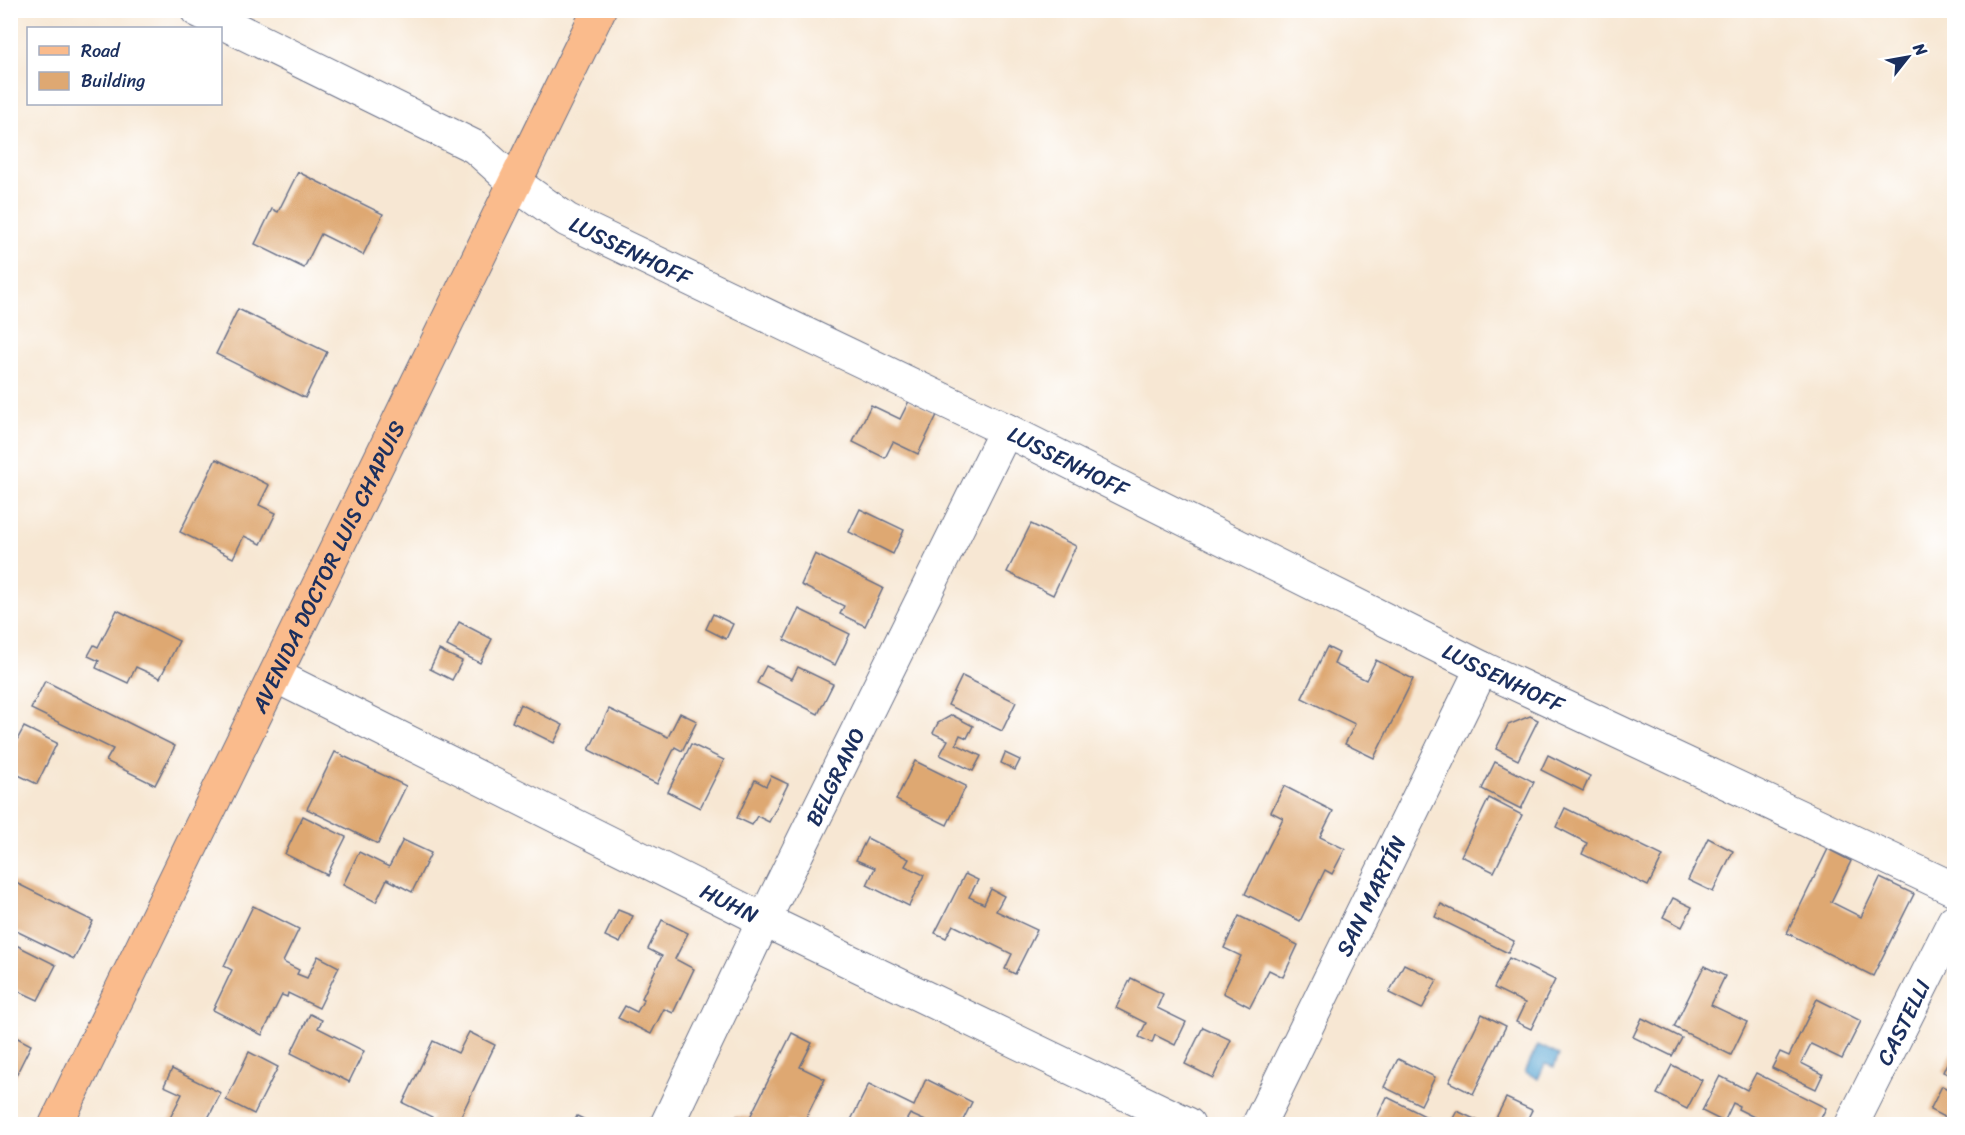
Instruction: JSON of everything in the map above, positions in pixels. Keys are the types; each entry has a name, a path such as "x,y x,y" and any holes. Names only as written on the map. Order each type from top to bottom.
{"main road":[{"name":"AVENIDA DOCTOR LUIS CHAPUIS","path":"56,1125 599,10"}],"street":[{"name":"LUSSENHOFF","path":"196,10 475,147 515,183 567,220 1006,430 1482,668 1954,889"},
{"name":"BELGRANO","path":"667,1125 764,920 1006,430"},
{"name":"SAN MARTÍN","path":"1259,1125 1482,668"},
{"name":"HUHN","path":"276,676 764,920 1188,1125"},
{"name":"CASTELLI","path":"1852,1125 1954,921"}],"water":[{"path":"1538,1045 1559,1055 1554,1067 1545,1064 1538,1079 1525,1072"}],"building":[{"path":"298,172 383,214 363,255 321,234 304,268 255,244 272,209 278,212"},
{"path":"238,309 327,352 305,398 216,354"},
{"path":"909,401 937,415 918,454 893,442 885,458 853,442 871,405 900,419"},
{"path":"216,459 269,485 259,505 276,513 261,544 244,536 233,558 180,532"},
{"path":"860,509 904,530 893,554 849,532"},
{"path":"1031,524 1076,546 1053,595 1007,572"},
{"path":"815,554 883,588 865,626 840,614 844,606 801,585"},
{"path":"799,609 850,634 835,665 784,640"},
{"path":"117,610 179,641 160,678 136,667 128,683 96,668 99,661 88,656 94,645 98,647"},
{"path":"713,614 733,624 726,639 706,629"},
{"path":"459,622 492,639 480,663 447,646"},
{"path":"1327,647 1339,653 1334,664 1366,680 1376,660 1413,679 1374,758 1345,744 1355,724 1302,698"},
{"path":"439,650 462,661 452,680 430,669"},
{"path":"766,666 792,679 798,667 833,684 818,714 757,683"},
{"path":"962,676 1016,702 1002,731 948,705"},
{"path":"45,681 175,746 155,785 106,761 113,749 31,709"},
{"path":"520,704 563,725 554,743 512,722"},
{"path":"609,709 668,737 680,713 697,721 682,751 675,747 657,784 589,750"},
{"path":"952,715 973,726 967,738 960,735 956,744 981,756 973,771 940,755 948,740 933,733 938,723"},
{"path":"1530,716 1538,720 1518,760 1496,749 1508,725"},
{"path":"24,727 57,743 37,784 10,771 10,753"},
{"path":"691,744 724,760 700,808 668,792"},
{"path":"335,752 406,786 378,844 307,809"},
{"path":"1005,753 1020,760 1015,770 1001,763"},
{"path":"1548,755 1590,776 1583,791 1541,770"},
{"path":"915,761 966,786 947,825 896,800"},
{"path":"1495,762 1534,782 1521,809 1482,789"},
{"path":"771,776 788,784 769,822 757,816 752,825 737,818 755,780 766,786"},
{"path":"1284,786 1333,811 1320,837 1345,849 1332,874 1325,870 1300,921 1245,894 1283,818 1271,812"},
{"path":"1489,798 1522,815 1494,872 1461,856"},
{"path":"1565,808 1663,856 1648,886 1582,854 1587,843 1556,827"},
{"path":"303,816 346,837 327,875 285,854"},
{"path":"867,838 909,859 905,866 924,875 909,906 867,885 875,868 856,860"},
{"path":"1708,838 1733,851 1713,892 1688,880"},
{"path":"403,840 431,853 412,892 387,879 376,902 343,885 359,852 389,867"},
{"path":"1828,849 1851,861 1831,902 1861,917 1880,878 1914,894 1873,976 1787,933"},
{"path":"965,874 978,880 969,897 984,904 991,889 1004,896 996,911 1037,930 1015,974 1005,969 1012,954 953,925 946,938 935,933"},
{"path":"10,880 93,921 74,959 10,928"},
{"path":"1673,898 1692,907 1682,927 1663,917"},
{"path":"1441,904 1514,941 1508,953 1435,917"},
{"path":"253,906 299,929 283,962 299,970 297,974 307,978 318,956 339,967 319,1008 288,993 287,997 282,995 262,1035 213,1010 232,970 224,966"},
{"path":"618,910 633,916 620,943 605,936"},
{"path":"1239,916 1298,945 1283,977 1269,970 1250,1007 1223,993 1241,956 1224,948"},
{"path":"662,920 688,933 675,959 694,969 673,1013 664,1009 651,1034 618,1018 625,1006 637,1012 644,999 642,998 662,956 648,949"},
{"path":"10,942 56,965 38,1000 10,987"},
{"path":"1509,958 1555,980 1531,1029 1516,1022 1525,1003 1494,988"},
{"path":"1404,964 1437,980 1422,1009 1389,993"},
{"path":"1704,966 1725,976 1711,1005 1747,1022 1731,1055 1674,1027"},
{"path":"1131,978 1163,994 1157,1008 1186,1022 1175,1045 1155,1035 1152,1043 1139,1037 1146,1023 1116,1008"},
{"path":"1817,999 1861,1021 1842,1059 1811,1044 1801,1063 1823,1074 1816,1089 1772,1068 1780,1052 1789,1056"},
{"path":"310,1014 322,1020 318,1028 364,1051 349,1082 291,1053"},
{"path":"1482,1014 1506,1026 1473,1094 1449,1082"},
{"path":"1642,1018 1682,1038 1672,1056 1633,1037"},
{"path":"1203,1027 1231,1040 1213,1078 1185,1064"},
{"path":"469,1032 495,1045 457,1124 429,1124 432,1117 403,1103 433,1041 458,1053"},
{"path":"792,1033 812,1043 800,1067 825,1079 803,1124 788,1120 786,1124 733,1124 734,1116 750,1117"},
{"path":"10,1034 31,1045 10,1087"},
{"path":"1954,1048 1954,1077 1943,1072"},
{"path":"249,1052 278,1067 254,1114 226,1100"},
{"path":"1398,1059 1435,1077 1421,1105 1384,1087"},
{"path":"1672,1065 1702,1080 1687,1109 1657,1094"},
{"path":"172,1069 221,1093 205,1124 167,1124 182,1094 164,1086"},
{"path":"1756,1073 1826,1108 1818,1124 1762,1124 1764,1122 1738,1109 1739,1106 1733,1103 1724,1122 1702,1111 1720,1076 1747,1090"},
{"path":"926,1079 972,1102 961,1124 932,1124 910,1114 904,1124 849,1124 869,1084 914,1106"},
{"path":"1942,1086 1954,1092 1954,1122 1930,1110"},
{"path":"1387,1097 1433,1120 1431,1124 1374,1124"},
{"path":"1506,1098 1532,1110 1525,1124 1493,1124"},
{"path":"1457,1111 1485,1124 1450,1124"},
{"path":"577,1116 594,1124 573,1124"}]}
